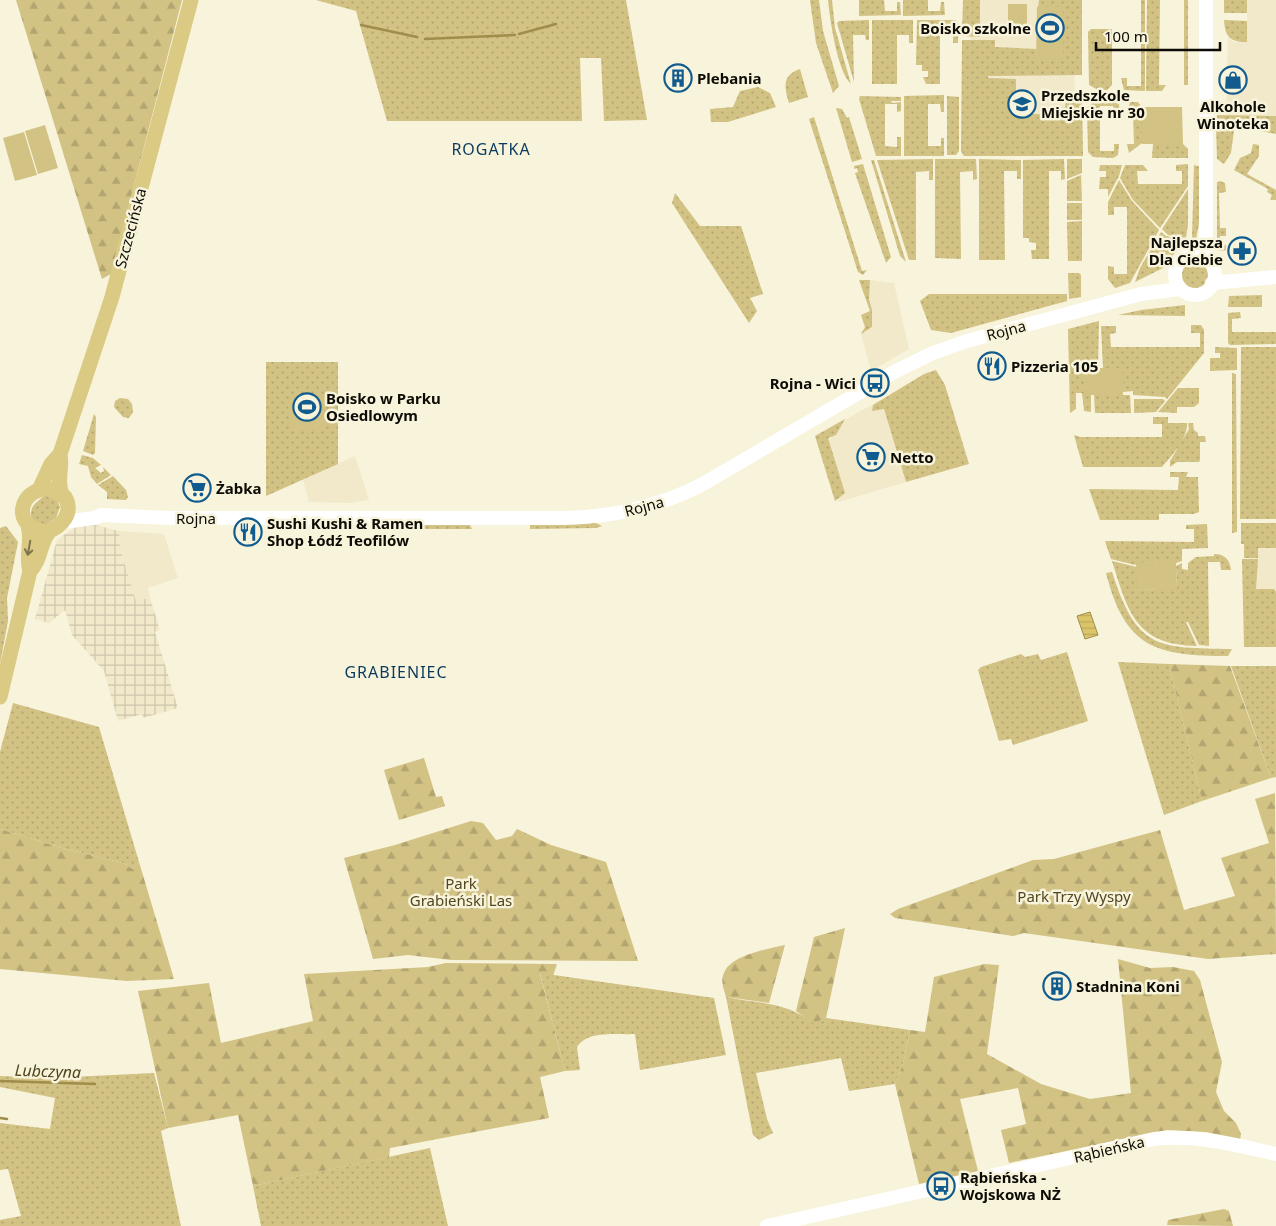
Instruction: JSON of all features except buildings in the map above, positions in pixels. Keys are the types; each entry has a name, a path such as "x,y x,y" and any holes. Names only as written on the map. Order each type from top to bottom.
{"main road":[{"name":"Szczecińska","path":"39,490 51,464 60,454 112,298 191,0"},
{"name":"Szczecińska","path":"60,454 62,467 58,483 65,500"},
{"path":"0,697 30,571 38,561 44,540 50,531 63,522 68,513 65,500 49,489 39,490 27,499 22,508 23,518 28,526 30,539 27,559 30,571"},
{"path":"28,526 42,531 50,531"}],"street":[{"path":"1206,0 1206,213 1212,283"},
{"path":"1206,213 1191,256 1181,261 1175,274 1180,288 1190,294 1198,294 1205,292 1212,283 1276,277"},
{"path":"1191,256 1209,264 1260,277"},
{"name":"Rojna","path":"1141,294 1175,274"},
{"name":"Rojna","path":"63,522 101,515 170,518 540,518 587,517 629,512 671,499 704,484 926,355 967,341 1141,294 1180,288"},
{"name":"Rojna","path":"65,500 79,509 95,511 101,515"},
{"name":"Rąbieńska","path":"767,1226 1154,1138 1194,1138 1276,1154"}],"shaded area":[{"path":"980,0 1074,0 1075,145 970,148 970,35 980,35"},
{"path":"1247,0 1276,0 1276,116 1226,116 1228,38 1234,42 1247,42"},
{"path":"870,280 894,283 909,349 871,371 861,334 872,327 872,310 869,299"},
{"path":"881,400 906,482 839,502 819,434"},
{"path":"355,456 369,500 349,503 309,502 303,480"},
{"path":"92,524 119,531 120,549 136,601 150,598 160,630 155,632 178,708 143,718 142,714 118,721 104,671 72,635 65,610 49,623 35,619 57,540 78,525"},
{"path":"1250,529 1276,529 1276,639 1250,639"},
{"path":"119,531 164,534 178,578 148,588 150,598 136,602 120,549"},
{"path":"1090,612 1098,635 1085,639 1077,616"}],"green space":[{"path":"16,0 182,0 111,274 102,279"},
{"path":"316,0 626,0 647,120 604,121 601,58 580,58 582,121 387,121 356,11"},
{"path":"810,0 819,0 823,31 839,86 833,93 816,43"},
{"path":"828,0 832,0 835,28 851,84 838,57 832,32"},
{"path":"859,0 884,0 885,11 897,11 897,2 900,2 901,15 859,16"},
{"path":"903,0 928,0 928,11 940,11 941,2 944,2 945,15 903,16"},
{"path":"963,0 980,0 980,37 962,36"},
{"path":"1039,0 1082,0 1082,75 988,76 988,78 1016,79 1016,114 1061,114 1061,108 1065,107 1066,101 1070,101 1070,93 1082,96 1083,156 964,156 961,151 962,40 995,40 995,47 1036,49 1036,59 1063,7 1038,7"},
{"path":"1141,0 1145,0 1145,91 1124,90 1121,78 1127,78 1127,86 1141,86"},
{"path":"1147,0 1160,0 1159,85 1166,85 1162,91 1146,91"},
{"path":"1184,0 1188,0 1188,85 1184,85"},
{"path":"1224,0 1247,0 1247,13 1224,13"},
{"name":"Boisko szkolne","path":"1008,4 1027,4 1027,34 1008,34"},
{"name":"Boisko szkolne","path":"1037,7 1063,7 1063,59 1036,59"},
{"path":"869,20 869,40 866,40 865,35 853,35 854,82 837,23 839,21"},
{"path":"872,20 913,20 913,43 909,43 909,35 897,35 897,84 872,84"},
{"path":"917,20 956,20 958,23 958,43 953,43 953,34 940,35 940,84 926,84 923,77 928,77 928,71 922,71 922,65 916,65"},
{"path":"1224,20 1247,21 1247,42 1233,40 1227,34"},
{"path":"1091,29 1112,29 1112,85 1107,90 1098,90 1089,85 1088,32"},
{"path":"800,69 808,97 789,103 786,92 787,78"},
{"path":"758,87 770,93 776,107 728,122 711,122 710,109 733,107 740,91"},
{"path":"944,95 944,112 941,112 940,104 928,104 928,146 941,146 941,138 944,138 944,156 904,156 904,96"},
{"path":"860,96 901,97 901,101 891,101 892,103 901,102 901,111 897,112 897,104 885,104 885,146 897,147 897,137 901,137 901,156 876,156 859,99"},
{"path":"947,96 959,97 959,151 956,155 947,155"},
{"path":"1096,100 1112,100 1119,104 1120,116 1114,116 1113,106 1100,106 1100,151 1114,151 1114,144 1119,144 1118,155 1113,158 1093,157 1088,152 1087,108"},
{"path":"1130,102 1138,102 1142,108 1142,143 1129,153 1127,144 1134,144 1133,113 1127,113"},
{"path":"1142,107 1182,107 1183,144 1142,144"},
{"path":"836,108 842,109 847,118 849,117 862,159 852,162"},
{"path":"1217,115 1276,116 1276,134 1217,122"},
{"path":"814,117 862,271 867,270 863,275 858,272 809,119"},
{"path":"45,125 58,168 38,174 25,131"},
{"path":"1216,127 1234,130 1231,153 1224,164 1217,159"},
{"path":"24,132 37,175 15,181 3,138"},
{"path":"1153,144 1183,144 1188,149 1188,158 1152,158"},
{"path":"1253,144 1259,145 1259,156 1247,174 1276,190 1276,200 1270,200 1272,195 1267,192 1268,189 1234,170 1240,158 1251,153"},
{"path":"933,159 933,180 929,180 929,171 916,172 916,260 909,260 877,160"},
{"path":"935,159 976,159 977,179 973,180 973,171 960,172 961,259 935,258"},
{"path":"979,159 1021,160 1021,179 1017,179 1017,171 1004,171 1005,260 979,260"},
{"path":"1064,159 1065,179 1061,180 1061,171 1049,171 1049,259 1032,259 1031,250 1036,250 1036,243 1029,242 1029,238 1023,238 1023,160"},
{"path":"1067,159 1082,159 1082,173 1067,179"},
{"path":"871,160 874,160 906,262 900,256"},
{"path":"863,164 891,257 886,263 855,173 858,172 857,168 854,169 854,166"},
{"path":"1188,164 1188,186 1160,228 1133,200 1120,178 1125,165 1143,165 1148,171 1137,171 1138,184 1182,184 1182,171 1176,171 1176,165"},
{"path":"1100,165 1122,165 1119,176 1108,197 1108,189 1099,189 1100,177 1106,177 1106,171 1099,171"},
{"path":"1194,165 1201,167 1199,224 1196,239 1192,238"},
{"path":"1081,175 1082,201 1067,201 1067,181"},
{"path":"1119,180 1132,201 1159,230 1130,283 1115,288 1108,279 1108,266 1114,267 1114,274 1127,274 1127,207 1114,207 1114,215 1108,215 1108,202"},
{"path":"1217,182 1225,183 1226,192 1219,193 1220,228 1226,228 1226,236 1220,236 1220,245 1226,245 1226,250 1223,251 1217,250"},
{"path":"1188,189 1186,238 1168,235 1162,229"},
{"path":"675,193 700,226 741,226 763,294 750,298 757,311 749,323 672,203"},
{"path":"1067,203 1082,203 1082,220 1067,220"},
{"path":"1082,221 1082,261 1068,261 1067,222"},
{"path":"1161,232 1166,236 1185,240 1163,268 1135,282 1140,268"},
{"path":"1194,261 1204,265 1208,275 1204,285 1194,289 1184,285 1180,275 1184,265"},
{"path":"1068,273 1079,273 1081,275 1081,297 1069,299"},
{"path":"859,280 870,280 869,299 872,310 872,327 861,334 865,327 861,315 870,311"},
{"path":"929,294 1067,294 1067,301 951,333 931,330 920,301"},
{"path":"1262,295 1262,307 1228,307 1229,296"},
{"path":"1185,305 1185,316 1118,315 1141,310"},
{"path":"1240,312 1241,318 1232,319 1232,332 1276,332 1276,344 1230,345 1228,343 1228,313"},
{"path":"1099,321 1098,368 1086,368 1086,395 1091,395 1091,412 1084,411 1082,393 1076,393 1076,409 1070,413 1068,329"},
{"path":"1191,325 1201,325 1204,330 1204,353 1167,399 1165,397 1133,395 1133,391 1123,392 1123,368 1103,368 1101,326 1116,326 1116,333 1110,334 1111,347 1200,347 1200,333 1191,333"},
{"path":"1215,347 1237,348 1237,370 1210,371 1210,358 1220,358 1220,353 1215,353"},
{"path":"1241,347 1276,347 1276,519 1240,519"},
{"path":"266,362 338,362 338,464 266,496"},
{"path":"1086,368 1123,368 1123,395 1086,395"},
{"path":"936,370 945,385 969,464 906,482 884,409 872,411 873,405 924,374"},
{"path":"1232,373 1236,374 1237,532 1232,533"},
{"path":"1178,388 1199,388 1199,403 1194,407 1177,407 1177,413 1158,412"},
{"path":"1094,395 1130,395 1131,413 1095,413"},
{"path":"120,398 128,399 132,404 133,412 129,418 123,417 114,407 115,401"},
{"name":"Boisko w Parku Osiedlowym","path":"326,399 326,430 289,430 288,400"},
{"path":"1134,399 1163,399 1165,401 1156,412 1134,413"},
{"path":"94,414 96,417 95,453 93,455 83,451"},
{"path":"1153,417 1168,417 1168,423 1187,423 1187,429 1182,441 1162,467 1083,467 1074,435 1080,437 1162,437 1162,424 1153,424"},
{"path":"845,419 836,435 828,438 845,493 835,501 815,436"},
{"path":"1188,423 1193,423 1194,430 1198,433 1198,436 1205,436 1206,442 1200,442 1200,460 1199,462 1177,462 1170,467 1170,461 1189,429"},
{"path":"82,455 93,458 101,465 95,468 101,473 104,471 103,467 111,475 97,484 91,477 88,466 79,464"},
{"path":"1170,472 1188,472 1186,477 1198,477 1199,512 1194,514 1159,514 1159,520 1100,520 1089,489 1178,490 1179,477 1170,477"},
{"path":"113,476 126,490 128,497 126,500 107,499 107,492 98,485"},
{"path":"46,494 57,499 60,507 56,518 43,527 32,520 31,511 34,505"},
{"path":"594,522 602,526 596,528 530,529 530,524"},
{"path":"402,523 469,523 472,529 402,529"},
{"path":"1241,523 1276,523 1276,548 1258,548 1258,558 1244,558 1244,544 1241,544"},
{"path":"1207,524 1208,548 1182,549 1182,561 1176,563 1137,563 1135,565 1111,559 1105,541 1194,542 1194,529 1186,529 1186,525"},
{"path":"6,526 18,542 7,598 8,621 0,664 0,528"},
{"path":"1214,554 1226,558 1231,570 1221,570 1220,562 1208,562 1209,646 1199,645 1188,622 1186,622 1197,646 1176,644 1147,632 1137,622 1130,610 1112,561 1137,567 1138,590 1177,588 1176,566 1182,563 1182,569 1188,570 1188,563 1196,557 1214,556"},
{"path":"1242,559 1258,559 1256,589 1274,589 1276,592 1276,647 1244,647"},
{"path":"1176,561 1177,589 1137,590 1136,563"},
{"path":"1112,572 1121,597 1131,616 1141,630 1153,639 1185,647 1232,649 1228,656 1181,654 1163,650 1147,643 1134,632 1123,618 1106,573"},
{"path":"1067,652 1088,721 1013,745 1011,739 999,741 978,670 981,667 1021,654 1025,657 1038,654 1041,660"},
{"path":"1118,662 1169,664 1202,801 1164,815"},
{"path":"1169,664 1230,666 1271,778 1202,801"},
{"path":"1231,666 1276,666 1276,777 1271,778"},
{"path":"13,703 99,727 139,862 133,869 123,863 62,848 0,829 0,752"},
{"path":"424,758 436,797 442,796 445,806 399,820 384,770"},
{"name":"Park Trzy Wyspy","path":"1275,793 1276,954 1208,959 1024,933 1013,936 895,918 890,914 898,909 1033,860 1054,859 1160,830 1184,910 1235,896 1221,858 1269,843 1255,799"},
{"name":"Park Grabieński Las","path":"471,821 483,823 496,840 512,836 517,829 551,845 606,862 638,961 451,960 408,955 373,959 344,858 395,845"},
{"path":"0,829 62,848 123,863 133,869 139,862 174,979 127,981 0,969"},
{"path":"845,928 826,1018 813,1023 796,1011 814,937"},
{"path":"785,945 769,1003 726,997 722,979 728,967 742,957"},
{"path":"1118,959 1150,968 1173,967 1194,971 1200,980 1222,1062 1216,1092 1224,1111 1236,1123 1241,1134 1240,1140 1206,1132 1167,1130 1009,1163 1001,1130 1026,1124 1018,1088 960,1099 978,1171 919,1184 895,1084 903,1064 910,1030 925,1032 934,977 984,964 999,965 987,1054 1041,1084 1090,1099 1131,1093"},
{"path":"446,963 557,964 553,976 540,974 565,1071 540,1077 549,1118 390,1148 389,1157 253,1186 238,1115 168,1128 138,991 209,983 221,1043 313,1021 304,974 428,967"},
{"path":"540,973 714,998 726,1055 640,1070 635,1034 603,1034 588,1038 577,1047 580,1070 565,1071"},
{"path":"726,997 771,1004 791,1010 813,1022 826,1018 910,1030 903,1064 895,1084 849,1091 841,1058 756,1073 767,1119 773,1133 759,1140 753,1135"},
{"path":"154,1073 168,1128 161,1131 181,1226 0,1226 0,1220 21,1216 8,1169 0,1170 0,1123 50,1129 55,1098 0,1087 0,1076 51,1078"},
{"path":"430,1148 448,1226 261,1226 253,1186"},
{"path":"1224,1209 1229,1211 1233,1226 1167,1225 1168,1220"}],"waterway":[{"path":"519,34 556,24"},
{"path":"361,25 417,37"},
{"path":"425,39 515,35"},
{"name":"Lubczyna","path":"0,1081 95,1084"},
{"path":"0,1118 7,1119"}],"place":[{"name":"Boisko szkolne","path":"1050,28"},
{"name":"Plebania","path":"678,78"},
{"name":"Alkohole Winoteka","path":"1233,80"},
{"name":"Przedszkole Miejskie nr 30","path":"1022,104"},
{"name":"Najlepsza Dla Ciebie","path":"1242,251"},
{"name":"Pizzeria 105","path":"992,366"},
{"name":"Rojna - Wici","path":"875,383"},
{"name":"Boisko w Parku Osiedlowym","path":"307,407"},
{"name":"Netto","path":"871,457"},
{"name":"Żabka","path":"197,488"},
{"name":"Sushi Kushi & Ramen Shop Łódź Teofilów","path":"248,532"},
{"name":"Stadnina Koni","path":"1057,986"},
{"name":"Rąbieńska - Wojskowa NŻ","path":"941,1186"}],"district":[{"name":"ROGATKA","path":"491,149"},
{"name":"GRABIENIEC","path":"396,672"}]}
